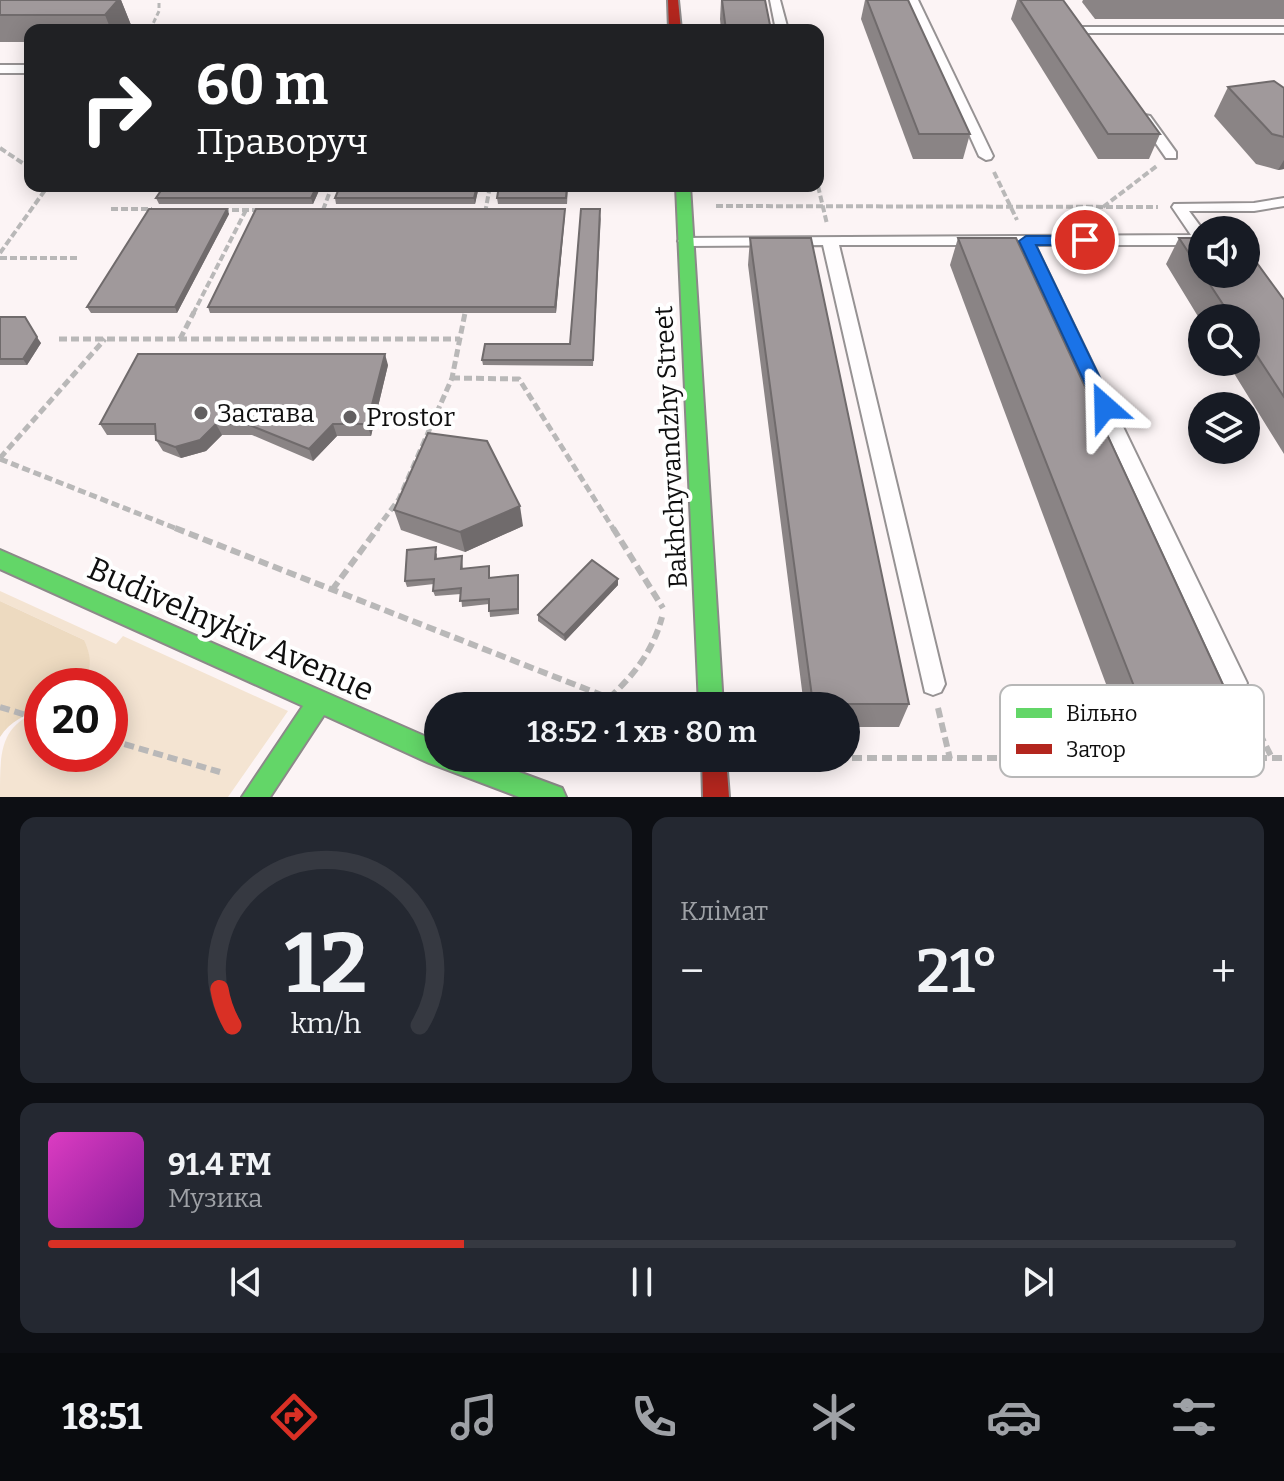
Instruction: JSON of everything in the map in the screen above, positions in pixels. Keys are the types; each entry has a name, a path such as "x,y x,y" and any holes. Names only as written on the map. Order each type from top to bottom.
{"street":[{"path":"673,0 675,24"},
{"name":"Bakhchyvandzhy Street","path":"683,192 710,692"},
{"name":"Budivelnykiv Avenue","path":"0,559 424,748"},
{"path":"259,791 320,701"},
{"path":"486,772 553,797"},
{"path":"715,772 716,797"}],"lane":[{"path":"775,0 781,24"},
{"path":"913,0 986,156"},
{"path":"1090,42 1077,25 1284,30"},
{"path":"0,69 24,69"},
{"path":"1135,105 1171,155"},
{"path":"1179,207 1254,207 1284,202"},
{"path":"1179,207 1188,220"},
{"path":"686,241 1188,240"},
{"path":"830,241 933,684"},
{"path":"1026,241 1235,683"}],"path":[{"path":"153,24 159,11 159,0"},
{"path":"0,148 24,164"},
{"path":"1103,207 1171,155"},
{"path":"986,156 1026,241"},
{"path":"0,256 44,192"},
{"path":"330,192 323,210 338,210"},
{"path":"471,210 485,212 489,192"},
{"path":"820,192 830,241"},
{"path":"711,206 1179,207"},
{"path":"111,209 156,209"},
{"path":"216,210 261,210"},
{"path":"180,339 246,210"},
{"path":"0,256 78,258"},
{"path":"332,590 399,499 452,378 465,313"},
{"path":"59,339 460,339"},
{"path":"105,339 0,458 585,692"},
{"path":"452,378 519,379 663,608 660,628 641,665 618,692"},
{"path":"933,684 950,759"},
{"path":"0,707 24,714"},
{"path":"1264,742 1272,758"},
{"path":"128,746 259,791"},
{"path":"1264,758 1284,758"},
{"path":"860,759 1000,759"}],"shaded area":[{"path":"0,591 116,644 123,636 288,711 228,797 0,797 5,741 24,719 24,772 128,772 128,668 87,668 84,640 0,601"},
{"path":"0,601 84,640 90,664 89,668 24,668 24,716 0,737"}],"building":[{"path":"0,0 118,0 105,15 0,15"},
{"path":"722,0 765,0 770,24 725,24"},
{"path":"867,0 908,0 970,134 919,134"},
{"path":"1020,0 1063,0 1160,134 1108,134"},
{"path":"1274,81 1284,88 1284,137 1272,134 1228,87"},
{"path":"160,192 314,192 311,198 156,198"},
{"path":"338,192 476,192 474,198 335,198"},
{"path":"498,192 566,192 566,198 497,198"},
{"path":"149,209 227,209 175,307 87,307"},
{"path":"256,209 565,209 555,307 208,307"},
{"path":"581,209 600,209 593,360 482,360 485,344 570,344"},
{"path":"750,238 811,238 909,704 860,704 860,692 811,692"},
{"path":"958,238 1016,238 1223,685 1134,685"},
{"path":"1179,238 1188,238 1188,252"},
{"path":"1260,267 1284,300 1284,397 1260,360 1260,304 1223,304 1212,288 1260,288"},
{"path":"0,317 25,317 37,337 23,359 0,359"},
{"path":"138,354 385,354 367,424 333,424 309,449 247,424 216,424 200,440 175,447 156,440 155,424 100,424"},
{"path":"428,433 487,441 520,506 460,532 394,510"},
{"path":"436,547 435,559 462,556 461,569 489,566 489,578 518,575 518,609 489,611 489,599 460,601 461,588 433,591 434,579 405,581 407,550"},
{"path":"592,560 618,579 564,635 538,615"}],"traffic: fast":[{"path":"683,192 710,692"},
{"path":"0,559 424,748"},
{"path":"255,797 320,701"},
{"path":"486,772 553,797"}],"traffic: jam":[{"path":"673,0 675,24"},
{"path":"715,772 716,797"}],"place":[{"name":"Застава","path":"201,413"},
{"name":"Prostor","path":"350,417"}],"route":[{"path":"1085,240 1026,241 1105,407"}]}
